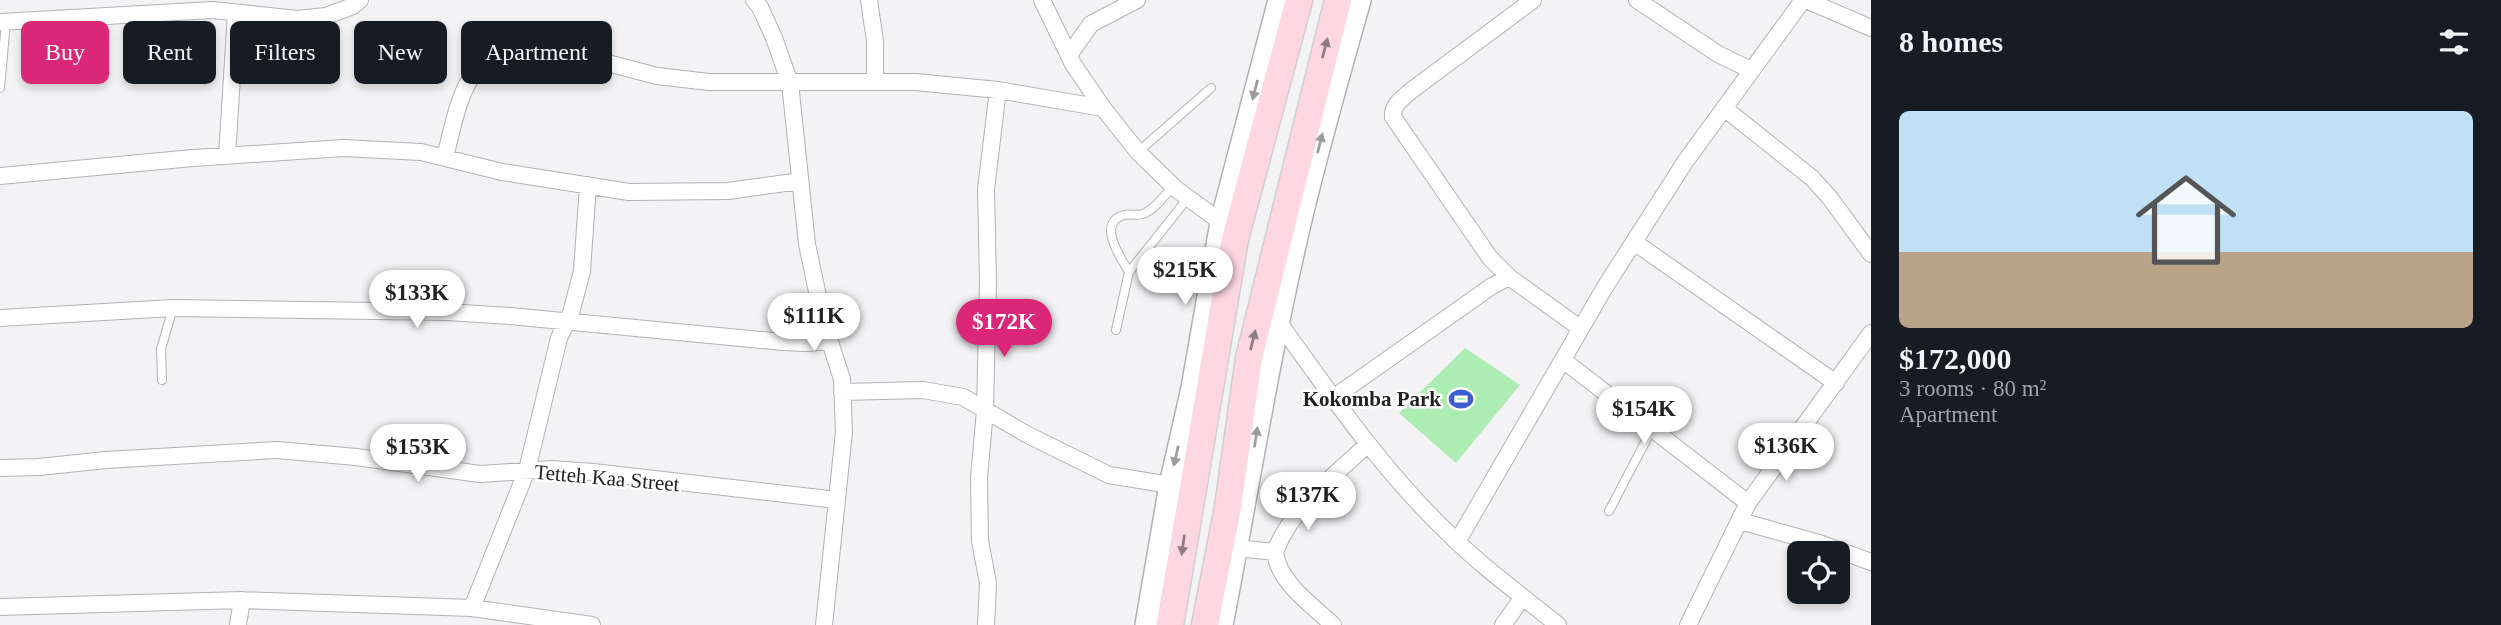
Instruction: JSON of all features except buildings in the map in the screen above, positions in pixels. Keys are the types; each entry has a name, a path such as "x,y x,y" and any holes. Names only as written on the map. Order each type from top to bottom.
{"main road":[{"path":"1170,625 1235,239 1279,36 1299,0"},
{"path":"1205,625 1228,507 1249,358 1338,0"},
{"path":"1300,151 1308,191"},
{"path":"1228,507 1251,476"}],"street":[{"path":"3,22 213,10 298,19 326,16 360,0"},
{"path":"754,0 760,6 774,38 790,83 807,244 823,320 842,379 844,432 824,625"},
{"path":"869,0 875,41 875,82"},
{"path":"1042,0 1069,55 1102,108 1138,152 1173,186 1221,222"},
{"path":"1069,55 1091,24 1137,0"},
{"path":"1146,625 1221,222 1279,36 1279,0"},
{"path":"1222,625 1279,321 1308,191 1360,0"},
{"path":"1533,0 1422,83 1392,110 1396,123 1490,258 1509,277 1580,328"},
{"path":"1637,0 1718,54 1751,70"},
{"path":"1457,542 1580,328 1685,162 1805,0 1871,28"},
{"path":"227,156 236,13"},
{"path":"445,157 461,93 474,71 507,44 524,41 657,76 709,82 915,82 998,90 1102,108"},
{"path":"986,625 988,583 979,523 979,478 985,410 989,281 986,189 998,90"},
{"path":"1724,108 1812,178 1871,254"},
{"path":"0,176 343,148 421,152 502,172 629,192 729,191 800,181"},
{"path":"472,608 527,470 559,338 567,322 582,271 588,185"},
{"path":"1634,242 1836,383"},
{"path":"1333,398 1492,286 1509,277"},
{"path":"0,318 173,308 447,312 783,342 830,341"},
{"path":"1279,321 1333,398 1391,472 1457,542 1558,625"},
{"path":"1688,625 1748,503 1871,333"},
{"path":"1563,360 1748,503"},
{"path":"842,392 923,390 963,397 1026,434 1109,474 1170,485"},
{"path":"1332,625 1295,590 1280,569 1275,552 1283,534 1310,499 1368,444"},
{"name":"Tetteh Kaa Street","path":"0,468 277,450 356,457 480,474 527,470 593,472 837,500"},
{"path":"1740,521 1819,543 1871,562"},
{"path":"1237,548 1275,552"},
{"path":"1503,625 1523,597"},
{"path":"238,625 242,600"},
{"path":"0,607 242,600 472,608 592,625"}],"lane":[{"path":"0,88 3,22"},
{"path":"1138,152 1211,88"},
{"path":"1129,272 1115,248 1111,237 1112,226 1117,218 1125,214 1142,215 1149,211 1173,186"},
{"path":"1116,330 1129,272 1188,198"},
{"path":"162,380 161,349 173,308"},
{"path":"1609,511 1653,429"}],"green space":[{"name":"Kokomba Park","path":"1465,348 1520,385 1456,463 1399,413"}],"place":[{"name":"Kokomba Park","path":"1461,399"}]}
